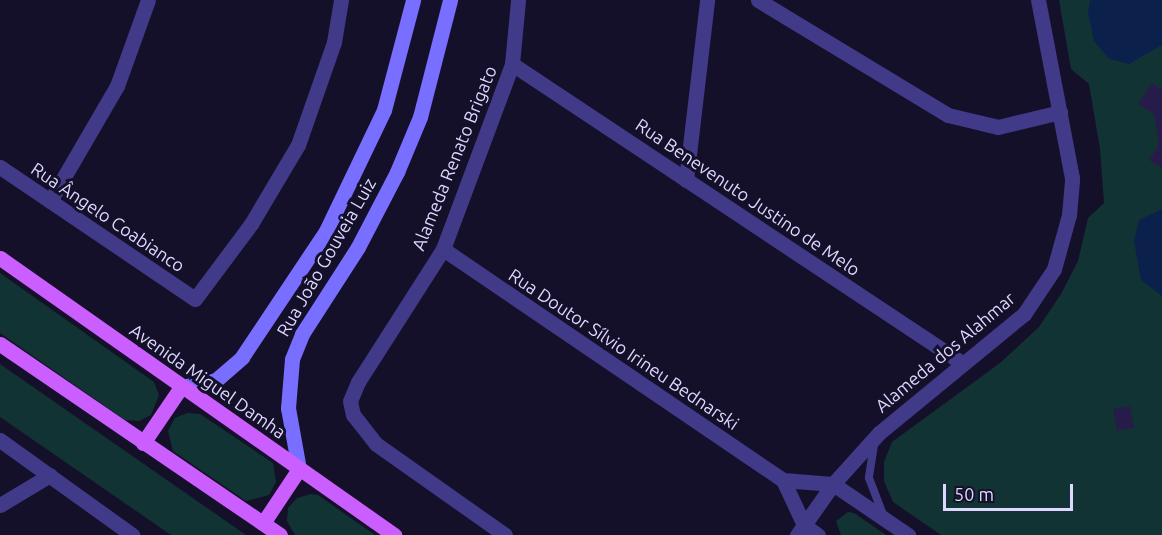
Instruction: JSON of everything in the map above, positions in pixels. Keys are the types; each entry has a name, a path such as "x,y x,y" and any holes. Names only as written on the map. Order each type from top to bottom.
{"main road":[{"name":"Avenida Miguel Damha","path":"0,258 394,535"},
{"path":"0,344 280,535"},
{"path":"143,443 181,387"},
{"path":"263,523 299,469"}],"street":[{"path":"50,201 117,86 148,0"},
{"name":"Rua Ângelo Coabianco","path":"0,167 195,299 251,224 298,146 334,42 341,0"},
{"name":"Rua João Gouveia Luiz","path":"181,387 216,380 242,357 326,231 384,110 413,0"},
{"name":"Rua João Gouveia Luiz","path":"299,469 288,408 292,359 302,334 358,247 397,172 420,117 450,0"},
{"name":"Alameda Renato Brigato","path":"505,535 376,444 352,415 350,401 358,382 443,249 512,64 519,0"},
{"path":"686,180 707,0"},
{"path":"758,0 948,115 998,127 1060,112"},
{"name":"Alameda dos Alahmar","path":"801,530 832,484 879,433 1024,314 1054,269 1070,215 1072,178 1038,0"},
{"name":"Rua Benevenuto Justino de Melo","path":"512,64 962,363"},
{"name":"Rua Doutor Sílvio Irineu Bednarski","path":"443,249 783,480 832,484"},
{"path":"0,440 132,535"},
{"path":"0,505 50,475"},
{"path":"783,480 801,530 818,535"},
{"path":"832,484 908,535"}],"lane":[{"path":"879,433 870,455 869,478 874,501 887,520"}],"green space":[{"path":"1059,0 1162,0 1162,535 941,535 893,502 884,481 884,462 892,442 1000,363 1039,327 1061,294 1078,261 1088,218 1104,203 1100,149 1089,84 1071,69"},
{"path":"0,273 154,382 159,395 151,415 139,421 125,420 0,333"},
{"path":"0,364 246,535 171,535 0,417"},
{"path":"187,413 200,414 273,463 276,482 269,495 246,501 173,451 168,431 175,418"},
{"path":"311,494 318,495 375,535 295,535 287,521 288,508 297,498"},
{"path":"848,512 854,513 886,535 841,535 836,521"}],"water":[{"path":"1090,0 1162,0 1162,45 1129,64 1109,59 1094,41 1088,13"},
{"path":"1162,209 1162,296 1141,280 1134,241 1139,220"}],"building":[{"path":"1152,83 1162,90 1162,168 1149,160 1159,145 1154,114 1138,104"},
{"path":"1130,406 1134,428 1117,431 1113,409"}]}
